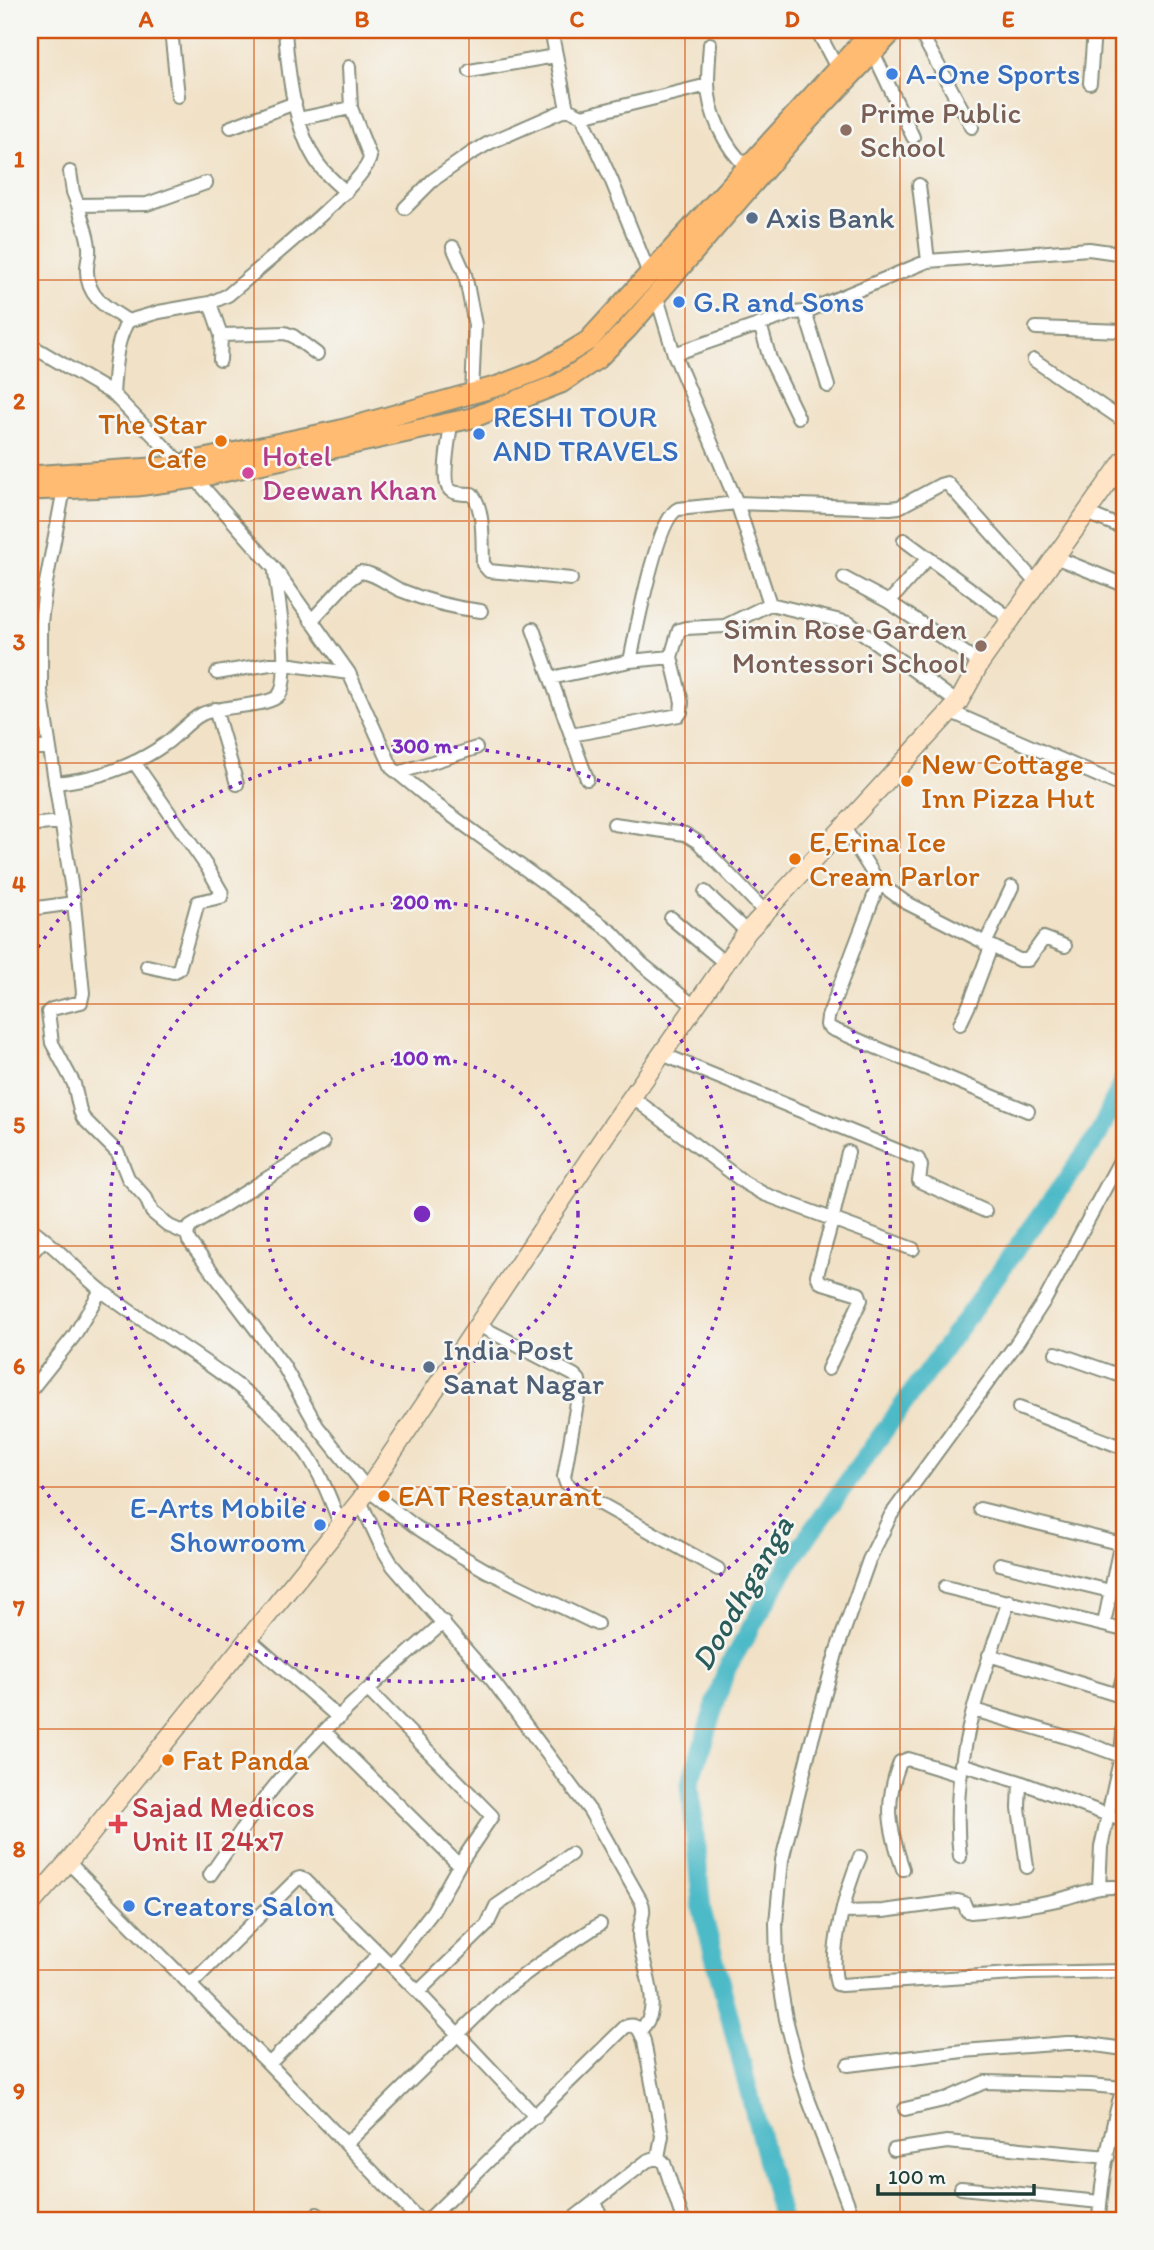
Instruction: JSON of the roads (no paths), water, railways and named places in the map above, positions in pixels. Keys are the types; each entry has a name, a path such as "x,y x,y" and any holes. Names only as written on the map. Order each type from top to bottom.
{"main road":[{"path":"30,476 167,467 188,471 451,423 472,418 561,383 597,359 628,328 653,285 747,167 873,30"},
{"path":"30,490 137,486 498,386 542,369 588,341 653,285 894,30"},
{"path":"30,1904 68,1863 341,1526 747,932 954,707 980,663 1124,460"}],"street":[{"path":"171,30 178,96"},
{"path":"285,30 295,103 304,138 329,177 346,192"},
{"path":"551,30 567,109"},
{"path":"817,30 837,68"},
{"path":"919,30 972,127"},
{"path":"1090,82 1094,30"},
{"path":"710,44 708,85 711,104 727,141 747,167"},
{"path":"873,52 914,137"},
{"path":"470,71 555,56"},
{"path":"113,394 118,344 128,321 209,303 228,295 346,192 366,168 370,157 351,108 349,67"},
{"path":"405,208 433,180 470,154 567,109 582,116 708,85"},
{"path":"231,127 295,103"},
{"path":"298,119 351,108"},
{"path":"582,116 611,179 653,285 674,354 737,503 770,604"},
{"path":"70,172 73,192 89,243 88,281 102,304 128,321"},
{"path":"78,205 147,204 206,183"},
{"path":"919,184 928,261"},
{"path":"453,247 466,274 475,325 472,393"},
{"path":"674,354 793,313 805,312 928,261 1089,249 1124,254"},
{"path":"209,303 221,335 220,360"},
{"path":"805,312 828,386"},
{"path":"760,324 770,359 799,417"},
{"path":"1036,328 1124,331"},
{"path":"221,335 285,333 317,354"},
{"path":"30,345 113,394 188,471 275,569 348,673 391,768 437,805 604,925 642,964 694,1006"},
{"path":"1034,360 1124,421"},
{"path":"451,423 445,480 449,490 472,494 478,502 485,568 489,571 571,579"},
{"path":"630,661 643,597 664,527 673,512 687,507 737,503 890,508 899,507 940,485 947,484 1037,583"},
{"path":"64,489 41,623 41,691 74,903 83,997 81,1002 48,1012 52,1042 74,1084 83,1118 118,1153 128,1178 146,1198 152,1212 169,1226 187,1234"},
{"path":"1086,513 1124,528"},
{"path":"904,540 1011,619"},
{"path":"1055,557 1124,585"},
{"path":"889,602 928,558"},
{"path":"55,783 103,776 134,762 161,747 193,720 215,709 274,700 282,688 285,664 275,569"},
{"path":"311,621 349,580 360,572 370,573 396,588 451,608 481,611"},
{"path":"844,578 889,602 980,663"},
{"path":"571,734 678,715 682,702 671,657 679,630 725,626 770,604 849,623 954,707 1124,787"},
{"path":"533,629 587,779"},
{"path":"551,678 630,661 671,657"},
{"path":"217,673 285,664 348,673"},
{"path":"215,709 237,783"},
{"path":"398,773 477,747"},
{"path":"30,748 49,748"},
{"path":"134,762 222,893 221,897 198,902 179,970 173,972 148,966"},
{"path":"30,825 61,822"},
{"path":"614,824 685,834 698,842 766,913"},
{"path":"844,826 879,883 905,902 988,946 1024,961 1028,960 1044,938 1065,946"},
{"path":"879,883 827,1025 1028,1111"},
{"path":"960,1024 1012,887"},
{"path":"705,892 747,932"},
{"path":"30,909 74,903"},
{"path":"671,918 725,963"},
{"path":"662,1054 918,1159 921,1166 919,1181 985,1211"},
{"path":"632,1097 745,1183 764,1194 912,1250"},
{"path":"323,1143 190,1227 187,1234 189,1241 283,1365 317,1426 364,1495 382,1546 393,1566 492,1680 590,1811 644,1907 639,1935 648,1974 652,2010 650,2018 639,2030"},
{"path":"828,1369 861,1300 861,1296 856,1292 817,1279 848,1152"},
{"path":"854,2220 802,2080 786,2019 777,1966 776,1923 782,1860 797,1798 837,1650 869,1560 891,1515 1016,1344 1046,1298 1124,1153"},
{"path":"30,1228 101,1290 216,1371 279,1422 301,1446 319,1473 341,1526"},
{"path":"30,1255 44,1239"},
{"path":"30,1391 74,1336 101,1290"},
{"path":"478,1325 579,1380 564,1477 566,1483 718,1569"},
{"path":"1056,1353 1124,1377"},
{"path":"1019,1408 1124,1447"},
{"path":"364,1495 487,1571 597,1624"},
{"path":"980,1509 1114,1542 1120,1546 1104,1624"},
{"path":"1000,1564 1110,1591"},
{"path":"945,1587 1124,1630"},
{"path":"960,1857 957,1806 960,1769 989,1655 1009,1601"},
{"path":"210,1875 292,1765 368,1690 444,1622"},
{"path":"249,1639 339,1718"},
{"path":"989,1655 1121,1696 1124,1673"},
{"path":"368,1690 492,1816 459,1865 433,1911 391,1965"},
{"path":"974,1710 1123,1756"},
{"path":"1098,1887 1107,1814 1120,1789 1124,1724"},
{"path":"325,1732 459,1865"},
{"path":"903,1869 889,1823 890,1800 900,1762 908,1759 1020,1782 1124,1821"},
{"path":"1020,1782 1019,1808 1027,1867"},
{"path":"418,1992 487,1925 496,1906 571,1854"},
{"path":"860,1857 853,1872 843,1912 835,1966 835,1981 841,1985 1028,1973 1124,1971"},
{"path":"68,1863 269,2064 419,2220"},
{"path":"190,1985 300,1878 418,1992 536,2117"},
{"path":"843,1912 883,1911 958,1901 964,1903 967,1911 971,1912 1019,1907 1065,1898 1098,1887 1124,1888"},
{"path":"346,2144 501,1992 600,1924"},
{"path":"269,2064 380,1954"},
{"path":"428,2220 625,2027 635,2026 644,2041 662,2136 658,2157"},
{"path":"848,2065 963,2051 1067,2043 1124,2049"},
{"path":"905,2109 944,2100 985,2082 1124,2086 1108,2157 1099,2220"},
{"path":"894,2150 947,2142 1108,2157"},
{"path":"570,2220 647,2161 658,2157"},
{"path":"658,2157 664,2163 683,2220"},
{"path":"961,2188 1100,2202"},
{"path":"595,2202 602,2220"},
{"path":"1122,2220 1124,2213"}],"waterway":[{"name":"Doodhganga","path":"782,2220 702,1910 690,1784 726,1670 790,1561 1098,1136 1124,1078"}],"place":[{"name":"A-One Sports","path":"892,74"},
{"name":"Prime Public School","path":"846,130"},
{"name":"Axis Bank","path":"752,218"},
{"name":"G.R and Sons","path":"679,302"},
{"name":"RESHI TOUR AND TRAVELS","path":"479,434"},
{"name":"The Star Cafe","path":"221,441"},
{"name":"Hotel Deewan Khan","path":"248,473"},
{"name":"Simin Rose Garden Montessori School","path":"981,646"},
{"name":"New Cottage Inn Pizza Hut","path":"907,781"},
{"name":"E,Erina Ice Cream Parlor","path":"795,859"},
{"name":"India Post Sanat Nagar","path":"429,1367"},
{"name":"EAT Restaurant","path":"384,1496"},
{"name":"E-Arts Mobile Showroom","path":"320,1525"},
{"name":"Fat Panda","path":"168,1760"},
{"name":"Sajad Medicos Unit II 24x7","path":"118,1824"},
{"name":"Creators Salon","path":"129,1906"}]}
